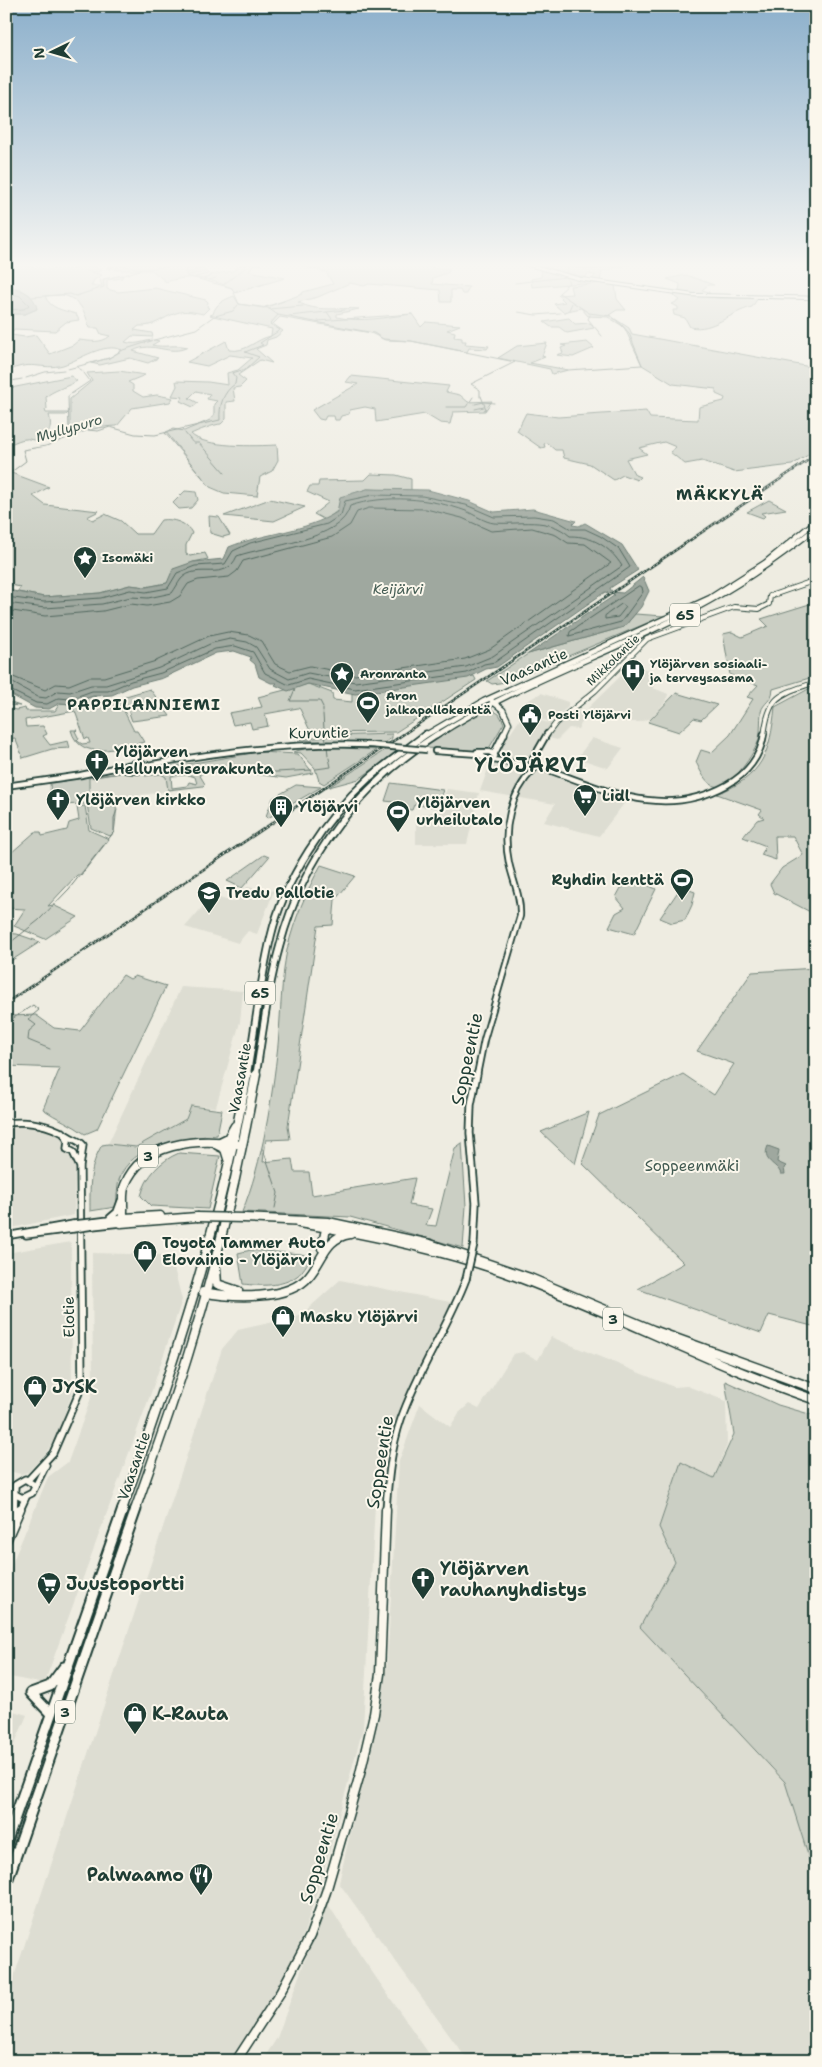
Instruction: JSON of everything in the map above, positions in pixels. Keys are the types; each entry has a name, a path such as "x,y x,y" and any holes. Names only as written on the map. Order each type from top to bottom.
{"highway":[{"name":"Vaasantie","path":"6,1843 182,1337 229,1164 239,1119 269,942 284,898 305,857 337,812 375,772 430,731 710,598 765,563 816,521"},
{"name":"Vaasantie","path":"6,1884 194,1337 216,1258 242,1150 275,955 294,898 310,867 335,828 379,779 430,738 489,702 716,599 768,568 816,528"},
{"path":"489,702 502,714 506,725 490,755"},
{"name":"65","path":"212,1143 228,1138 239,1119"},
{"path":"212,1143 233,1144 242,1150"},
{"path":"212,1143 225,1149 229,1164"},
{"name":"3","path":"123,1220 122,1196 130,1173 151,1154 179,1144 212,1143"},
{"path":"123,1220 197,1217 244,1218 327,1225"},
{"name":"3","path":"327,1225 450,1255 528,1282 746,1376 816,1400"},
{"name":"3","path":"321,1257 327,1225"},
{"name":"3","path":"327,1225 414,1240 500,1267 653,1330 816,1389"},
{"name":"3","path":"194,1337 208,1298 215,1294 278,1293 294,1288 313,1272 330,1240 340,1235 359,1235 401,1243"},
{"name":"65","path":"216,1258 216,1279 219,1286 256,1294"},
{"path":"204,1259 200,1287 206,1292 215,1294"},
{"path":"51,1714 31,1693 44,1690 56,1681 72,1650"}],"main road":[{"name":"Mikkolantie","path":"528,764 548,732 652,637 734,607 763,608 769,604 770,596 816,580"},
{"name":"Kuruntie","path":"143,767 263,747 325,743 371,745 490,755 536,766 617,795 647,802 676,802 713,791 734,781 754,761 762,746 766,714 771,704 785,694 816,682"},
{"name":"Mikkolantie","path":"536,766 544,742 565,717"},
{"path":"130,768 135,763 143,767"},
{"name":"Soppeentie","path":"236,2061 300,1958 329,1884 362,1764 376,1700 381,1654 386,1506 395,1444 409,1396 447,1324 466,1278 474,1244 476,1203 470,1134 471,1105 484,1040 520,916 520,900 509,863 507,835 513,805 526,776 528,764"},
{"name":"Soppeentie","path":"526,776 536,766"},
{"path":"6,786 130,768 136,771 143,767"},
{"path":"6,1123 35,1121 62,1131 77,1140 83,1144 81,1150 72,1152 68,1149 69,1144 62,1131"},
{"path":"69,1144 77,1140"},
{"name":"Elotie","path":"34,1485 64,1430 82,1386 81,1150"},
{"name":"Elotie","path":"72,1152 80,1167"},
{"path":"107,1220 117,1212 122,1196"},
{"path":"93,1224 107,1220 123,1220"},
{"path":"6,1237 123,1220"},
{"name":"Elotie","path":"28,1480 48,1460"},
{"path":"6,1541 14,1519 26,1497 32,1492 34,1485 28,1480 22,1480 16,1484 14,1489 14,1519"},
{"path":"15,1494 26,1497"}],"shaded area":[{"name":"Ylöjärven sosiaali- ja terveysasema","path":"632,665 651,671 657,680 653,688 668,694 666,701 651,718 640,722 625,722 588,708"},
{"path":"541,693 568,702 568,707 550,722 533,717 524,703"},
{"path":"572,708 587,714 578,729 569,728 557,740 549,738 538,757 535,770 626,801 599,836 544,822 555,804 480,791 489,766 522,716 553,724"},
{"path":"592,738 623,748 608,768 577,758"},
{"path":"167,767 173,791 140,795 140,798 87,804 90,776 124,772 144,773 150,769"},
{"path":"447,789 479,793 467,844 416,844 416,816 437,811"},
{"path":"247,887 274,891 257,934 248,931 238,943 185,927 212,896 233,902"},
{"path":"181,987 243,991 240,1022 216,1107 191,1106 186,1119 135,1147 108,1144"},
{"path":"17,1125 49,1128 69,1142 75,1159 74,1215 6,1229 6,1128"},
{"path":"71,1242 72,1394 56,1437 46,1453 28,1472 21,1474 6,1470 6,1253"},
{"path":"92,1253 166,1255 174,1268 182,1300 152,1390 44,1684 6,1676 6,1578 48,1477 68,1462 91,1398 93,1389"},
{"path":"340,1280 455,1303 393,1427 376,1487 363,1728 328,1856 304,1933 270,2010 236,2061 6,2061 6,2001 222,1349 238,1330 300,1316"},
{"path":"551,1337 674,1387 687,1386 726,1401 727,1445 714,1478 681,1463 659,1527 675,1562 640,1627 785,1782 807,1852 816,1898 816,2061 468,2061 339,1883 387,1664 399,1461 420,1404 450,1427 459,1413 469,1404 479,1409 513,1354 523,1352 538,1360"},
{"path":"6,1709 27,1715 6,1764"},
{"path":"326,1901 361,1956 434,2061 262,2061 277,2038"}],"green space":[{"path":"6,359 75,359 63,365 48,367 21,366 6,373"},
{"path":"104,359 124,359 100,365 91,363"},
{"path":"135,359 155,359 148,363"},
{"path":"192,359 221,359 207,366 187,362"},
{"path":"250,359 268,359 272,363 260,360 238,375 246,381 240,387 233,388 235,401 226,402 226,419 221,424 210,426 191,434 198,439 219,444 244,446 277,445 278,460 272,471 260,477 257,496 224,493 210,487 166,432 173,429 184,431 210,420 214,415 214,404 217,401 207,399 210,394 196,391 189,398 198,403 193,407 180,401 183,397 172,396 177,386 176,381 228,385 227,373 238,370"},
{"path":"505,359 539,359 530,363 568,370 552,374 550,369"},
{"path":"639,359 770,359 816,368 816,450 792,465 734,472 702,461 685,464 670,452 676,447 664,442 639,448 647,454 626,459 635,475 640,477 637,480 623,475 614,480 590,464 564,458 562,450 555,450 547,443 544,444 545,447 541,448 517,431 526,413 558,417 646,411 650,418 698,420 699,407 724,401 725,398 716,394 716,389 673,384 642,365"},
{"path":"119,371 145,375 128,382 133,385 133,391 143,397 157,395 173,398 170,402 132,408 117,426 70,431 70,399 92,381 87,373"},
{"path":"71,376 77,381 46,397 46,413 68,413 66,415 49,415 49,432 43,438 34,440 24,439 6,445 6,389"},
{"path":"351,376 449,386 446,392 460,395 468,402 492,401 485,411 453,412 450,424 440,423 425,414 376,422 375,409 365,407 350,410 349,414 341,416 339,420 335,420 334,416 326,416 324,420 319,419 312,410 358,384 346,382"},
{"path":"6,471 49,487 33,496 45,505 99,511 87,517 93,520 105,514 121,521 135,534 151,534 161,520 179,522 187,526 192,533 186,545 186,554 190,556 205,553 208,559 193,562 167,583 146,587 130,585 100,593 44,597 17,592 21,587 10,585 6,580"},
{"path":"371,474 396,475 411,479 411,491 367,489 325,520 314,514 329,502 307,492 310,486 318,486 319,481 365,480"},
{"path":"185,491 196,492 198,500 191,508 179,509 173,503"},
{"path":"270,499 305,507 274,521 224,516"},
{"path":"769,500 786,509 761,513 765,516 763,518 747,512"},
{"path":"209,516 219,517 230,535 223,537 210,533"},
{"path":"816,602 816,676 773,689 771,697 762,709 759,739 748,761 727,783 714,786 705,779 696,762 701,750 711,753 730,735 753,699 747,697 758,685 730,675 723,634 732,632 742,637 768,626 761,619"},
{"path":"635,614 664,616 506,682 492,684 487,681 528,654 624,627"},
{"path":"474,676 476,680 396,732 311,733 298,708 265,714 268,726 252,729 250,722 233,725 229,713 262,707 258,697 308,684 332,693 333,700 352,702 352,693"},
{"path":"816,685 816,915 774,893 770,884 782,868 803,855 793,836 775,836 776,860 761,855 766,846 743,837 757,820 764,818 759,814 762,810 717,794 745,779 761,761 767,750 775,707"},
{"path":"150,689 170,716 132,721 124,699 126,696"},
{"path":"676,693 717,705 701,720 694,718 679,732 648,722"},
{"path":"93,696 96,697 99,703 119,701 134,731 137,731 144,742 112,749 91,750 83,746 76,740 82,744 90,743 88,738 85,739 75,711 25,720 26,727 43,726 47,734 43,736 50,745 68,741 70,748 52,749 23,758 15,738 6,739 6,705 8,702 20,706 9,705 7,708 16,710 25,708 26,711 55,711 60,703 70,704"},
{"path":"491,709 499,714 504,723 488,750 467,751 427,748 424,745 482,711"},
{"path":"71,730 78,730 75,731 79,739 76,740"},
{"path":"392,734 392,738 382,744 298,740 330,736"},
{"path":"314,746 376,750 324,784 319,781 315,768 301,753 293,752"},
{"path":"385,750 398,751 359,779 329,787"},
{"path":"259,752 298,754 313,773 286,778 231,771 199,774 205,784 203,786 168,790 166,777 161,774 145,776 152,770","holes":["189,775 195,777 197,784 189,782 187,786 172,788 171,776"]},
{"path":"120,773 89,778 87,804 51,805 50,782"},
{"path":"391,783 443,790 437,807 414,805 412,810 401,809 403,803 385,801"},
{"path":"296,785 321,787 268,818 266,816 273,798"},
{"path":"102,801 103,807 116,805 114,832 110,836 91,828 87,804"},
{"path":"85,806 89,830 109,839 81,875 77,875 48,906 53,905 78,917 45,939 14,926 25,909 6,908 6,853 11,853 35,832 41,832 42,836 67,830 69,823 79,820 77,807"},
{"path":"264,855 269,857 242,888 227,881"},
{"path":"321,865 355,876 335,900 333,925 318,926 288,1126 290,1139 266,1140 263,1162 292,1159 294,1172 309,1172 312,1195 415,1178 409,1205 432,1209 426,1225 436,1226 455,1148 462,1143 466,1206 463,1248 350,1217 242,1212 256,1172 270,1108 287,950 301,906"},
{"path":"637,878 644,879 643,883 656,889 634,934 609,927 616,913 625,908 616,897 621,888 635,882"},
{"name":"Ryhdin kenttä","path":"681,887 695,892 692,905 685,920 672,923 660,918"},
{"path":"6,933 17,934 40,942 6,964"},
{"name":"Soppeenmäki","path":"816,968 816,1327 769,1315 761,1333 638,1289 684,1263 582,1163 599,1115 683,1074 714,1095 734,1064 697,1051 752,972"},
{"path":"123,975 130,979 135,976 166,986 97,1129 85,1134 43,1109 60,1068 6,1066 6,1018 36,1015 54,1028 80,1031"},
{"path":"191,1106 222,1110 217,1135 175,1141 147,1150 125,1168 119,1180 116,1207 90,1211 92,1169 102,1145 136,1147 186,1119"},
{"path":"589,1112 575,1164 541,1132"},
{"path":"179,1153 220,1156 208,1209 151,1206 141,1196 146,1182 155,1170 166,1160"},
{"path":"251,1250 301,1254 312,1257 303,1270 291,1280 278,1284 243,1284 238,1253"},
{"path":"725,1381 778,1405 816,1416 816,1889 807,1852 785,1782 640,1627 675,1562 659,1527 681,1462 714,1478 734,1434"}],"water":[{"name":"Keijärvi","path":"367,489 428,490 469,501 494,512 533,509 576,521 572,525 579,526 585,523 622,545 638,570 610,588 612,592 623,593 643,577 649,591 641,607 624,627 528,654 615,595 605,592 497,667 486,669 468,678 355,694 308,684 288,691 275,685 277,683 271,683 259,677 255,664 250,660 251,657 234,651 216,653 163,678 132,686 112,695 93,696 70,704 60,703 49,709 35,708 6,692 6,592 13,591 44,597 100,593 130,585 146,587 167,583 173,569 193,562 224,559 229,547 325,519 337,512 340,497"},
{"path":"768,1146 779,1150 777,1162 786,1166 784,1168 785,1174 781,1174 768,1159 766,1151"}],"waterway":[{"path":"68,369 104,359"},
{"name":"Myllypuro","path":"6,476 26,461 23,450 46,446 88,430 98,431 110,427 135,434 155,435 220,420 223,400 227,391 235,384 236,378 232,373 246,369 256,359"},
{"path":"480,397 480,390 471,384 515,362 502,359"},
{"path":"568,370 642,365 640,359"},
{"path":"77,367 83,371"},
{"path":"26,378 45,372 64,370"},
{"path":"76,434 69,433 68,396 90,381 84,373"},
{"path":"6,382 22,379"},
{"path":"481,396 483,402"},
{"path":"469,403 473,397"},
{"path":"475,404 483,402"},
{"path":"483,402 486,409 484,410"},
{"path":"483,402 494,403"},
{"path":"446,407 466,407 468,404"},
{"path":"475,409 484,407"},
{"path":"165,433 203,478"},
{"path":"185,433 193,443 199,443 225,473"},
{"path":"295,689 290,701 320,701 323,707"},
{"path":"323,714 324,729"},
{"path":"325,736 326,740"},
{"path":"327,746 328,755"},
{"path":"316,769 331,767 329,758"},
{"path":"167,774 206,767 259,773 312,770"},
{"path":"6,946 39,920 69,889 114,832 114,818 117,810"},
{"path":"6,1023 33,1005 39,1010 28,1019 36,1025 29,1031 28,1040 50,1049"},
{"path":"263,1149 278,1193 275,1208"}],"railway":[{"path":"6,1003 816,455"}],"place":[{"name":"Isomäki","path":"85,579"},
{"name":"Ylöjärven sosiaali- ja terveysasema","path":"633,692"},
{"name":"Aronranta","path":"342,695"},
{"name":"Aron jalkapallokenttä","path":"368,724"},
{"name":"Posti Ylöjärvi","path":"530,736"},
{"name":"Ylöjärven Helluntaiseurakunta","path":"97,782"},
{"name":"Lidl","path":"585,817"},
{"name":"Ylöjärven kirkko","path":"58,821"},
{"name":"Ylöjärvi","path":"281,828"},
{"name":"Ylöjärven urheilutalo","path":"398,833"},
{"name":"Ryhdin kenttä","path":"682,901"},
{"name":"Tredu Pallotie","path":"209,914"},
{"name":"Toyota Tammer Auto Elovainio - Ylöjärvi","path":"145,1273"},
{"name":"Masku Ylöjärvi","path":"283,1338"},
{"name":"JYSK","path":"35,1408"},
{"name":"Ylöjärven rauhanyhdistys","path":"423,1600"},
{"name":"Juustoportti","path":"49,1605"},
{"name":"K-Rauta","path":"135,1735"},
{"name":"Palwaamo","path":"201,1896"}],"district":[{"name":"MÄKKYLÄ","path":"720,494"},
{"name":"PAPPILANNIEMI","path":"144,704"},
{"name":"YLÖJÄRVI","path":"531,765"}]}
